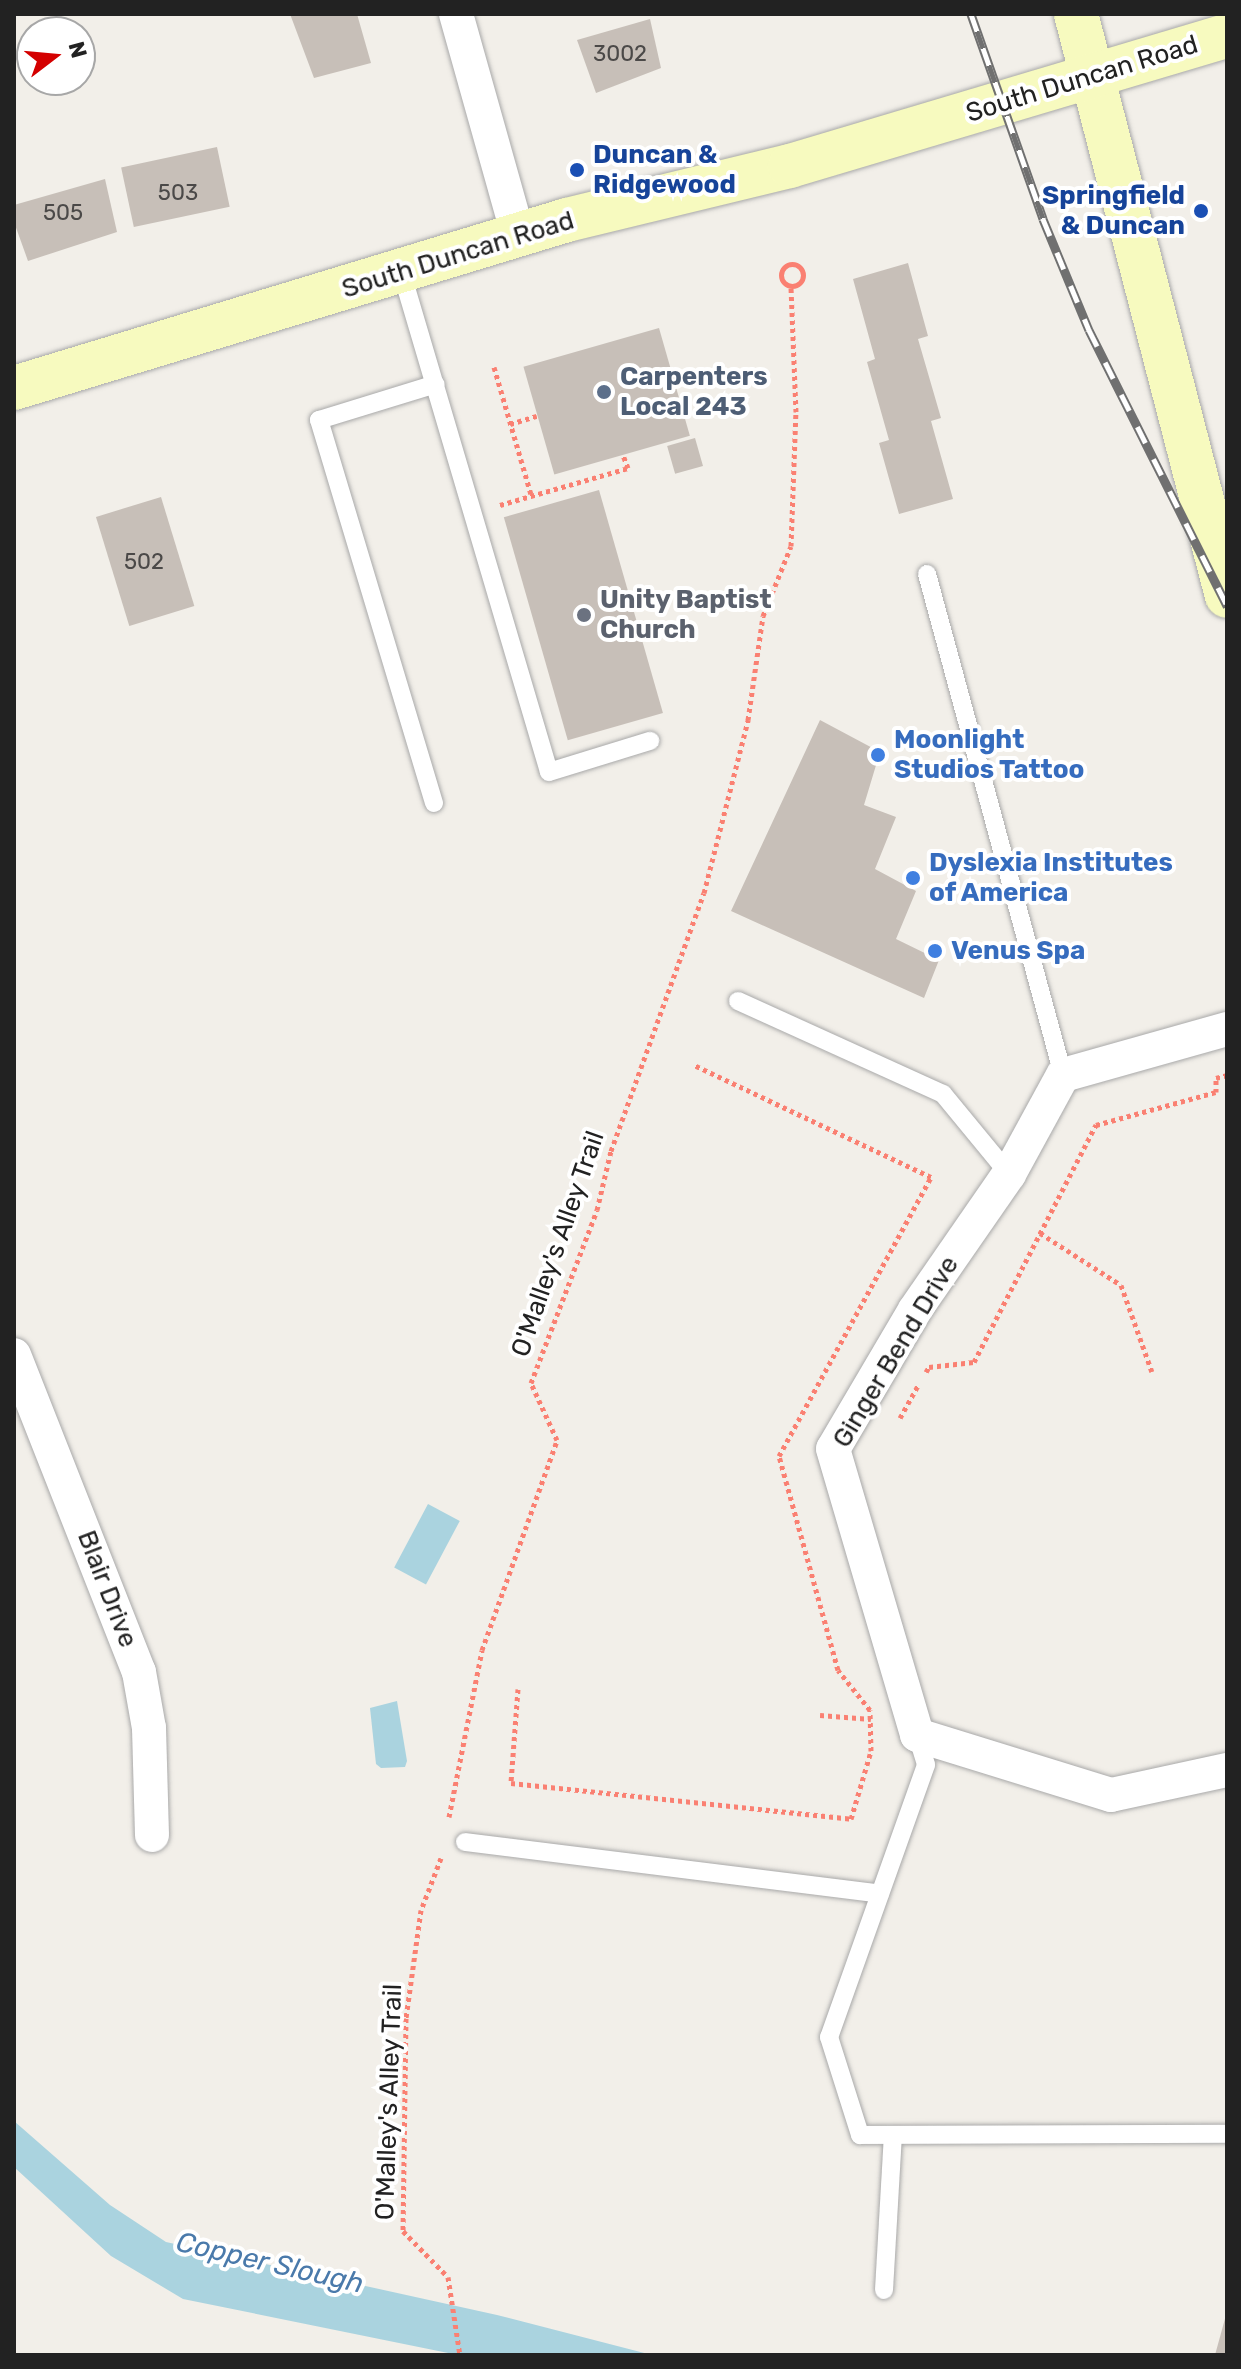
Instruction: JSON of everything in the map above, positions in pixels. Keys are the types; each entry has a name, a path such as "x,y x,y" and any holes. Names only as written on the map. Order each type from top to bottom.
{"main road":[{"path":"1076,14 1227,596"},
{"name":"South Duncan Road","path":"14,388 402,274 518,235 790,166 1227,36"}],"street":[{"path":"456,14 518,235"},
{"path":"1063,1075 1227,1029"},
{"name":"Ginger Bend Drive","path":"915,1729 833,1449 915,1310 1009,1174 1063,1075"},
{"name":"Blair Drive","path":"14,1355 139,1672 149,1728 152,1835"},
{"path":"915,1729 1111,1795 1227,1770"}],"lane":[{"path":"402,274 549,772 650,741"},
{"path":"434,803 319,420 436,384"},
{"path":"927,574 1063,1075"},
{"path":"738,1001 943,1094 1009,1174"},
{"path":"915,1729 926,1765 829,2037 860,2135 1227,2134"},
{"path":"465,1842 880,1894"},
{"path":"884,2290 893,2135"}],"path":[{"name":"O'Malley's Alley Trail","path":"447,1830 482,1650 557,1440 531,1383 597,1210 611,1151 704,893 748,720 763,616 791,546 796,412 791,286 781,274 792,263 803,275 791,286"},
{"path":"494,367 531,494"},
{"path":"510,424 537,416"},
{"path":"495,506 628,468 623,455"},
{"path":"518,1689 511,1783 851,1819 871,1751 870,1710 838,1670 779,1456 931,1177 694,1065"},
{"path":"900,1418 929,1367 974,1362 1096,1125 1216,1092 1216,1078 1227,1075"},
{"path":"1040,1233 1121,1285 1152,1372"},
{"path":"820,1715 869,1719 915,1729"},
{"name":"O'Malley's Alley Trail","path":"444,1845 438,1875 421,1910 406,2018 403,2231 411,2244 448,2277 453,2290 460,2355"}],"water":[{"path":"428,1504 460,1521 426,1584 394,1568"},
{"path":"397,1701 407,1761 405,1767 381,1768 376,1764 370,1708"},
{"path":"14,2121 110,2205 166,2242 497,2315 652,2355 458,2355 183,2299 111,2256 14,2167"}],"building":[{"path":"290,14 357,14 371,63 314,78"},
{"path":"650,19 661,68 596,93 577,40"},
{"path":"217,147 230,207 134,227 121,167"},
{"path":"105,179 117,232 28,261 14,222 14,205"},
{"path":"908,263 928,336 918,339 941,418 931,421 953,499 899,514 879,443 889,440 867,362 875,359 853,279"},
{"name":"Carpenters Local 243","path":"659,328 690,436 554,475 523,367"},
{"path":"695,438 703,466 675,474 667,446"},
{"name":"Unity Baptist Church","path":"599,490 663,713 568,740 504,517"},
{"path":"161,497 194,606 129,626 96,517"},
{"path":"820,720 880,752 864,805 896,817 875,869 916,891 896,939 939,960 924,998 731,911"},
{"path":"1226,2315 1227,2355 1215,2355"}],"railway":[{"path":"971,14 1043,219 1089,330 1227,606"}],"place":[{"name":"Duncan & Ridgewood","path":"577,170"},
{"name":"Springfield & Duncan","path":"1201,211"},
{"name":"Carpenters Local 243","path":"604,392"},
{"name":"Unity Baptist Church","path":"584,615"},
{"name":"Moonlight Studios Tattoo","path":"878,755"},
{"name":"Dyslexia Institutes of America","path":"913,878"},
{"name":"Venus Spa","path":"935,951"}],"water label":[{"name":"Copper Slough","path":"270,2263"}]}
